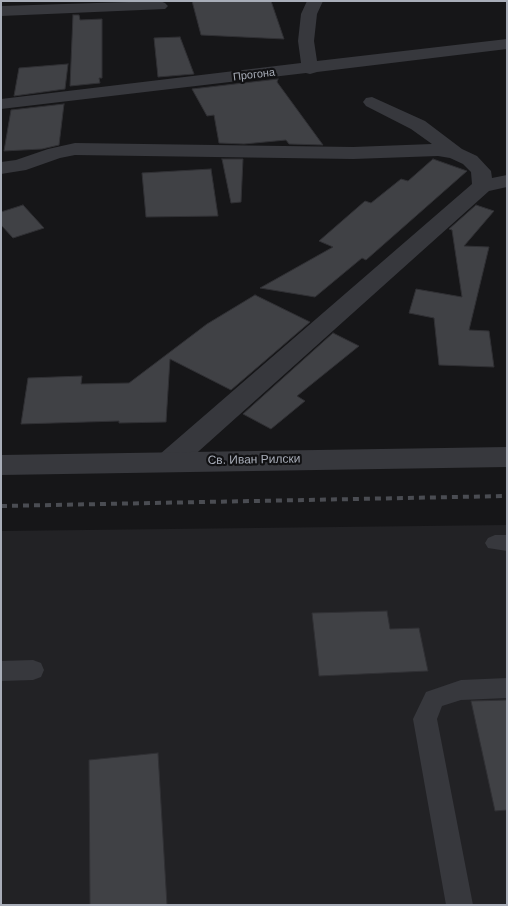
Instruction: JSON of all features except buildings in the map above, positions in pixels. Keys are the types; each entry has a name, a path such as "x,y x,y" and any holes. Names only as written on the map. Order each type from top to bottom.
{"street":[{"path":"310,69 306,40 309,14 315,1"},
{"path":"1,11 160,6"},
{"name":"Прогона","path":"1,104 310,69 507,44"},
{"path":"372,102 418,125 455,153 470,160 481,171 482,186"},
{"path":"1,168 19,166 56,153 76,149 353,153 438,150 455,153"},
{"path":"170,461 482,186 507,181"},
{"name":"Св. Иван Рилски","path":"1,465 507,457"}],"lane":[{"path":"1,671 33,670"},
{"path":"460,905 425,720 434,699 460,690 507,688"}],"shaded area":[{"path":"507,525 507,905 1,905 1,531"}],"railway":[{"path":"1,506 507,496"}]}
